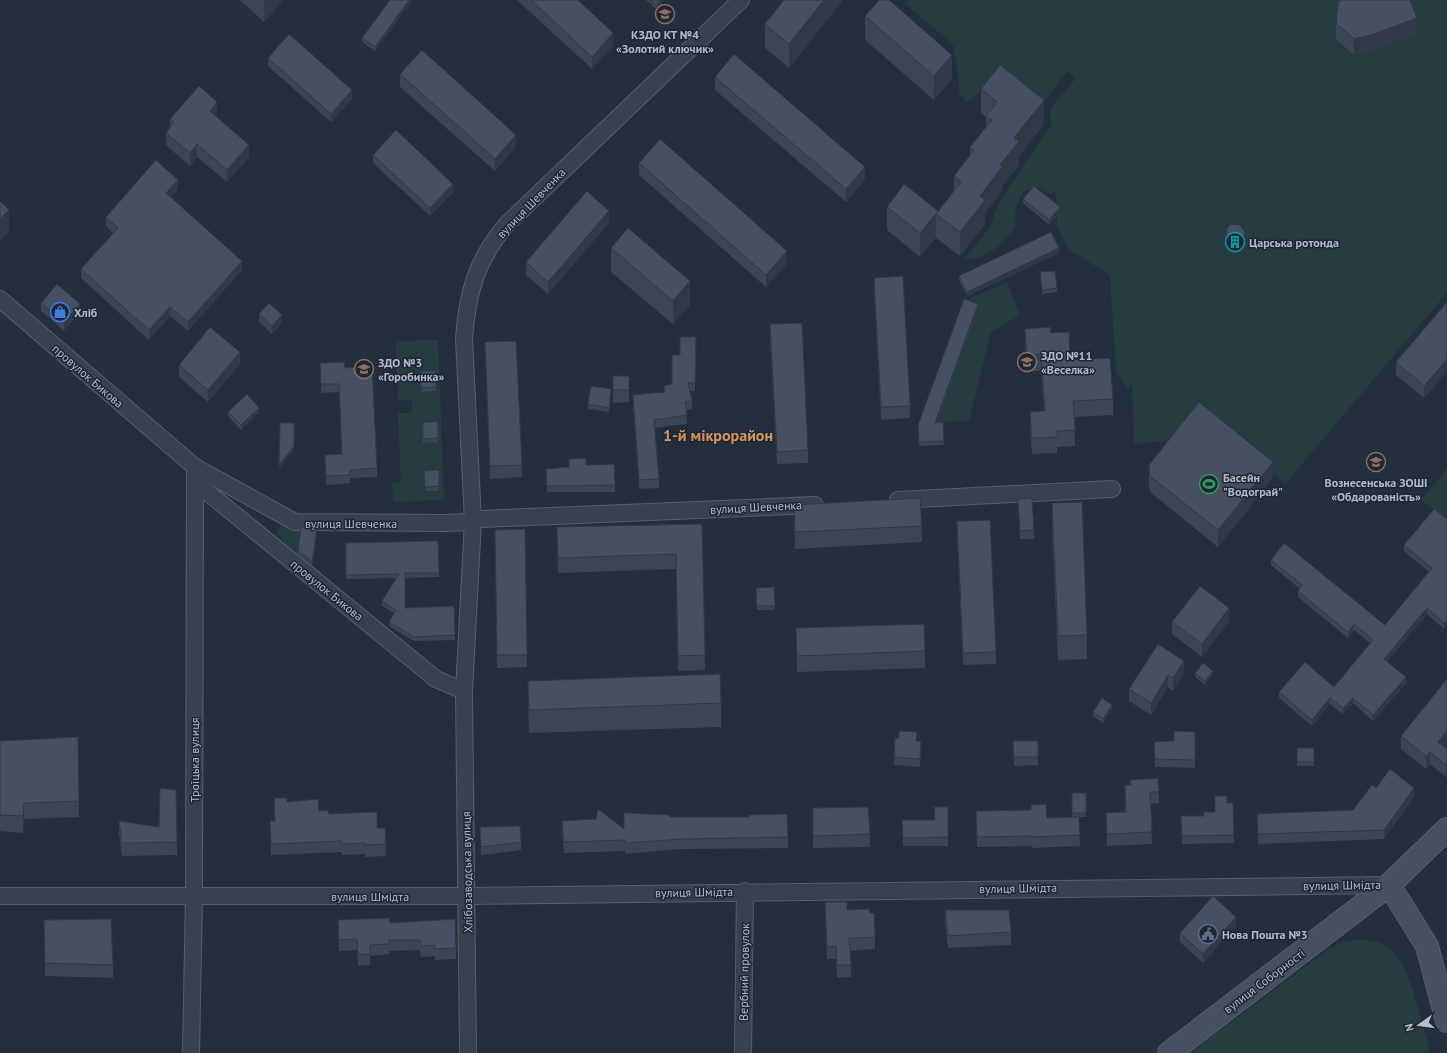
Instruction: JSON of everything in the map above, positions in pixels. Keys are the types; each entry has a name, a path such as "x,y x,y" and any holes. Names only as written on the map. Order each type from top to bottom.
{"main road":[{"name":"вулиця Соборності","path":"1169,1053 1389,884 1447,829"},
{"path":"1389,884 1426,946 1447,1021"}],"street":[{"name":"вулиця Шевченка","path":"464,691 473,521 464,339 468,302 473,281 485,254 508,223 741,0"},
{"name":"провулок Бикова","path":"0,299 195,475 436,679 464,691"},
{"name":"вулиця Шевченка","path":"195,475 295,522 445,523 481,519 827,504"},
{"name":"Троїцька вулиця","path":"191,1053 194,895 195,475"},
{"path":"880,501 1112,489"},
{"name":"Хлібозаводська вулиця","path":"464,691 468,1053"},
{"name":"вулиця Шмідта","path":"0,896 467,896 1389,884"},
{"name":"Вербний провулок","path":"743,1053 745,892"}],"green space":[{"path":"909,0 1447,0 1447,293 1285,484 1198,412 1177,440 1134,444 1132,385 1127,389 1116,372 1110,275 1068,249 1057,226 1056,190 1051,194 1036,186 1024,192 1016,209 1015,227 1007,238 993,250 978,258 965,258 990,227 997,207 1051,125 1050,109 1075,79 1068,71 1042,104 983,86 974,98 966,103 959,92 958,73 953,45 903,2"},
{"path":"1007,282 1020,315 991,332 969,421 919,423 963,302"},
{"path":"438,340 444,500 393,502 392,483 401,483 398,413 412,413 412,400 398,400 396,341"},
{"path":"1447,469 1447,521 1421,500"},
{"path":"281,525 301,533 298,555 276,534"},
{"path":"1359,939 1373,941 1384,945 1392,951 1405,968 1422,1021 1430,1053 1189,1053 1332,947 1347,941"}],"building":[{"path":"390,0 409,0 375,47 362,38"},
{"path":"531,0 578,0 613,33 592,57"},
{"path":"650,0 660,0 656,5"},
{"path":"784,0 824,0 789,44 765,24"},
{"path":"879,0 889,0 952,55 934,76 865,16"},
{"path":"1339,0 1410,0 1417,18 1371,35 1354,39 1336,23"},
{"path":"289,34 352,90 331,114 268,58"},
{"path":"422,50 516,135 495,159 400,74"},
{"path":"734,54 865,167 846,189 715,77"},
{"path":"1000,65 1044,100 1014,138 1019,141 1000,165 1002,167 980,196 985,200 960,232 936,214 961,182 954,176 974,150 970,147 992,120 986,116 997,102 981,89"},
{"path":"199,86 217,102 210,111 249,145 227,170 197,144 190,153 166,133 174,122 170,119"},
{"path":"396,130 453,184 430,208 373,155"},
{"path":"660,139 787,251 766,275 639,163"},
{"path":"156,160 178,180 166,193 242,261 188,322 170,307 149,330 81,269 118,228 106,217"},
{"path":"904,184 938,211 920,233 887,207"},
{"path":"1034,186 1060,207 1049,220 1023,199"},
{"path":"587,191 609,211 548,282 526,262"},
{"path":"0,201 9,210 0,219"},
{"path":"1231,224 1240,225 1245,232 1243,238 1236,243 1230,242 1226,237 1227,228"},
{"path":"628,228 690,281 673,301 611,248"},
{"path":"1051,232 1059,248 967,292 959,276"},
{"path":"1055,271 1057,288 1042,290 1040,272"},
{"path":"903,276 910,406 881,407 874,278"},
{"name":"Хліб","path":"57,284 80,304 64,322 41,303"},
{"path":"964,299 978,304 935,423 943,422 944,441 919,442 918,425"},
{"path":"1447,302 1447,359 1424,386 1396,362"},
{"path":"269,303 282,315 272,326 259,314"},
{"path":"802,323 808,450 777,452 770,324"},
{"path":"210,327 240,352 208,390 179,365"},
{"name":"ЗДО №11 «Веселка»","path":"1050,327 1051,333 1069,332 1070,360 1110,358 1113,399 1073,401 1075,430 1057,431 1057,437 1032,438 1030,412 1045,411 1041,354 1027,355 1025,329"},
{"path":"680,337 696,337 695,383 688,383 692,401 685,402 687,415 654,420 659,479 639,480 633,395 665,392 664,386 672,384 672,355 680,355"},
{"path":"516,341 522,465 490,466 485,342"},
{"name":"ЗДО №3 «Горобинка»","path":"344,362 345,368 372,366 377,468 350,470 350,475 326,476 325,455 342,454 339,384 321,384 320,363"},
{"path":"420,371 435,371 436,387 421,388"},
{"path":"613,376 629,376 629,390 613,390"},
{"path":"591,386 611,389 609,408 588,404"},
{"path":"247,394 259,408 241,425 228,412"},
{"name":"Басейн \"Водограй\"","path":"1199,402 1273,462 1218,530 1150,476 1149,465"},
{"path":"423,422 438,422 438,438 423,439"},
{"path":"280,423 294,423 294,446 279,465"},
{"path":"586,458 586,465 614,464 615,485 547,486 546,469 569,467 569,459"},
{"path":"439,470 439,486 425,487 424,471"},
{"path":"920,498 922,526 795,532 794,505"},
{"path":"1032,498 1034,530 1020,531 1018,499"},
{"path":"1082,502 1087,635 1058,636 1052,503"},
{"path":"1434,509 1447,519 1447,620 1444,623 1427,608 1384,659 1406,677 1373,715 1353,698 1343,708 1330,698 1312,720 1279,692 1305,662 1334,687 1373,640 1354,624 1348,632 1298,591 1302,585 1271,560 1284,543 1385,625 1432,568 1404,545"},
{"path":"990,520 996,652 963,653 957,521"},
{"path":"702,524 705,655 678,656 676,554 558,558 557,527"},
{"path":"301,527 317,528 312,562 298,550"},
{"path":"525,529 527,655 497,655 495,530"},
{"path":"438,541 439,573 405,573 405,608 454,606 455,635 414,637 389,622 396,610 382,601 399,574 346,575 346,543"},
{"path":"1200,586 1229,608 1202,644 1172,622"},
{"path":"774,587 775,606 757,606 756,588"},
{"path":"924,624 925,651 797,656 796,628"},
{"path":"1158,644 1184,661 1173,678 1168,675 1151,703 1129,689"},
{"path":"1203,663 1213,671 1205,681 1195,673"},
{"path":"720,674 721,703 529,710 528,681"},
{"path":"1447,679 1447,730 1438,742 1447,749 1446,765 1430,752 1426,756 1401,736"},
{"path":"1102,698 1112,705 1103,719 1093,712"},
{"path":"899,731 917,732 916,741 921,741 920,759 894,757 895,738 899,738"},
{"path":"1174,731 1195,732 1195,760 1155,759 1154,742 1174,741"},
{"path":"78,737 79,801 24,803 23,816 0,815 0,741"},
{"path":"1013,741 1038,741 1038,757 1014,757"},
{"path":"1297,748 1314,748 1314,762 1297,762"},
{"path":"1390,769 1414,788 1384,830 1258,834 1257,814 1353,810 1372,785 1376,788"},
{"path":"1158,778 1159,792 1150,792 1152,832 1107,834 1106,813 1126,812 1125,785 1131,785 1130,780"},
{"path":"160,788 176,790 177,842 122,843 119,821 159,827"},
{"path":"1072,793 1086,793 1086,813 1072,813"},
{"path":"1215,796 1227,796 1227,803 1233,803 1234,835 1182,836 1181,816 1204,816 1204,812 1215,812"},
{"path":"274,798 287,798 287,802 318,799 319,811 328,810 329,814 377,812 377,828 385,828 386,844 342,844 342,841 271,844 270,821 275,821"},
{"path":"1046,804 1047,818 1079,817 1080,835 977,837 976,811 1031,810 1031,805"},
{"path":"868,807 870,834 813,836 813,808"},
{"path":"934,807 948,807 948,837 903,838 902,820 935,820"},
{"path":"598,809 624,829 624,813 669,815 670,817 749,817 749,815 787,814 788,837 682,839 625,843 625,840 564,842 562,821 596,819"},
{"path":"520,826 521,842 481,847 480,827"},
{"name":"Нова Пошта №3","path":"1213,896 1236,917 1203,954 1180,933"},
{"path":"825,902 847,902 847,910 869,909 870,913 874,913 875,937 849,938 851,965 837,965 836,946 827,947"},
{"path":"945,910 1009,910 1011,932 948,936"},
{"path":"390,918 390,923 455,919 456,948 435,949 435,945 421,946 420,940 389,940 389,944 370,945 370,954 358,955 357,939 339,940 338,920"},
{"path":"111,919 113,965 45,963 44,920"}],"place":[{"name":"КЗДО КТ №4 «Золотий ключик»","path":"665,14"},
{"name":"Царська ротонда","path":"1235,242"},
{"name":"Хліб","path":"60,312"},
{"name":"ЗДО №11 «Веселка»","path":"1027,362"},
{"name":"ЗДО №3 «Горобинка»","path":"364,369"},
{"name":"Вознесенська ЗОШІ «Обдарованість»","path":"1376,462"},
{"name":"Басейн \"Водограй\"","path":"1209,484"},
{"name":"Нова Пошта №3","path":"1208,934"}],"district":[{"name":"1-й мікрорайон","path":"718,435"}]}
